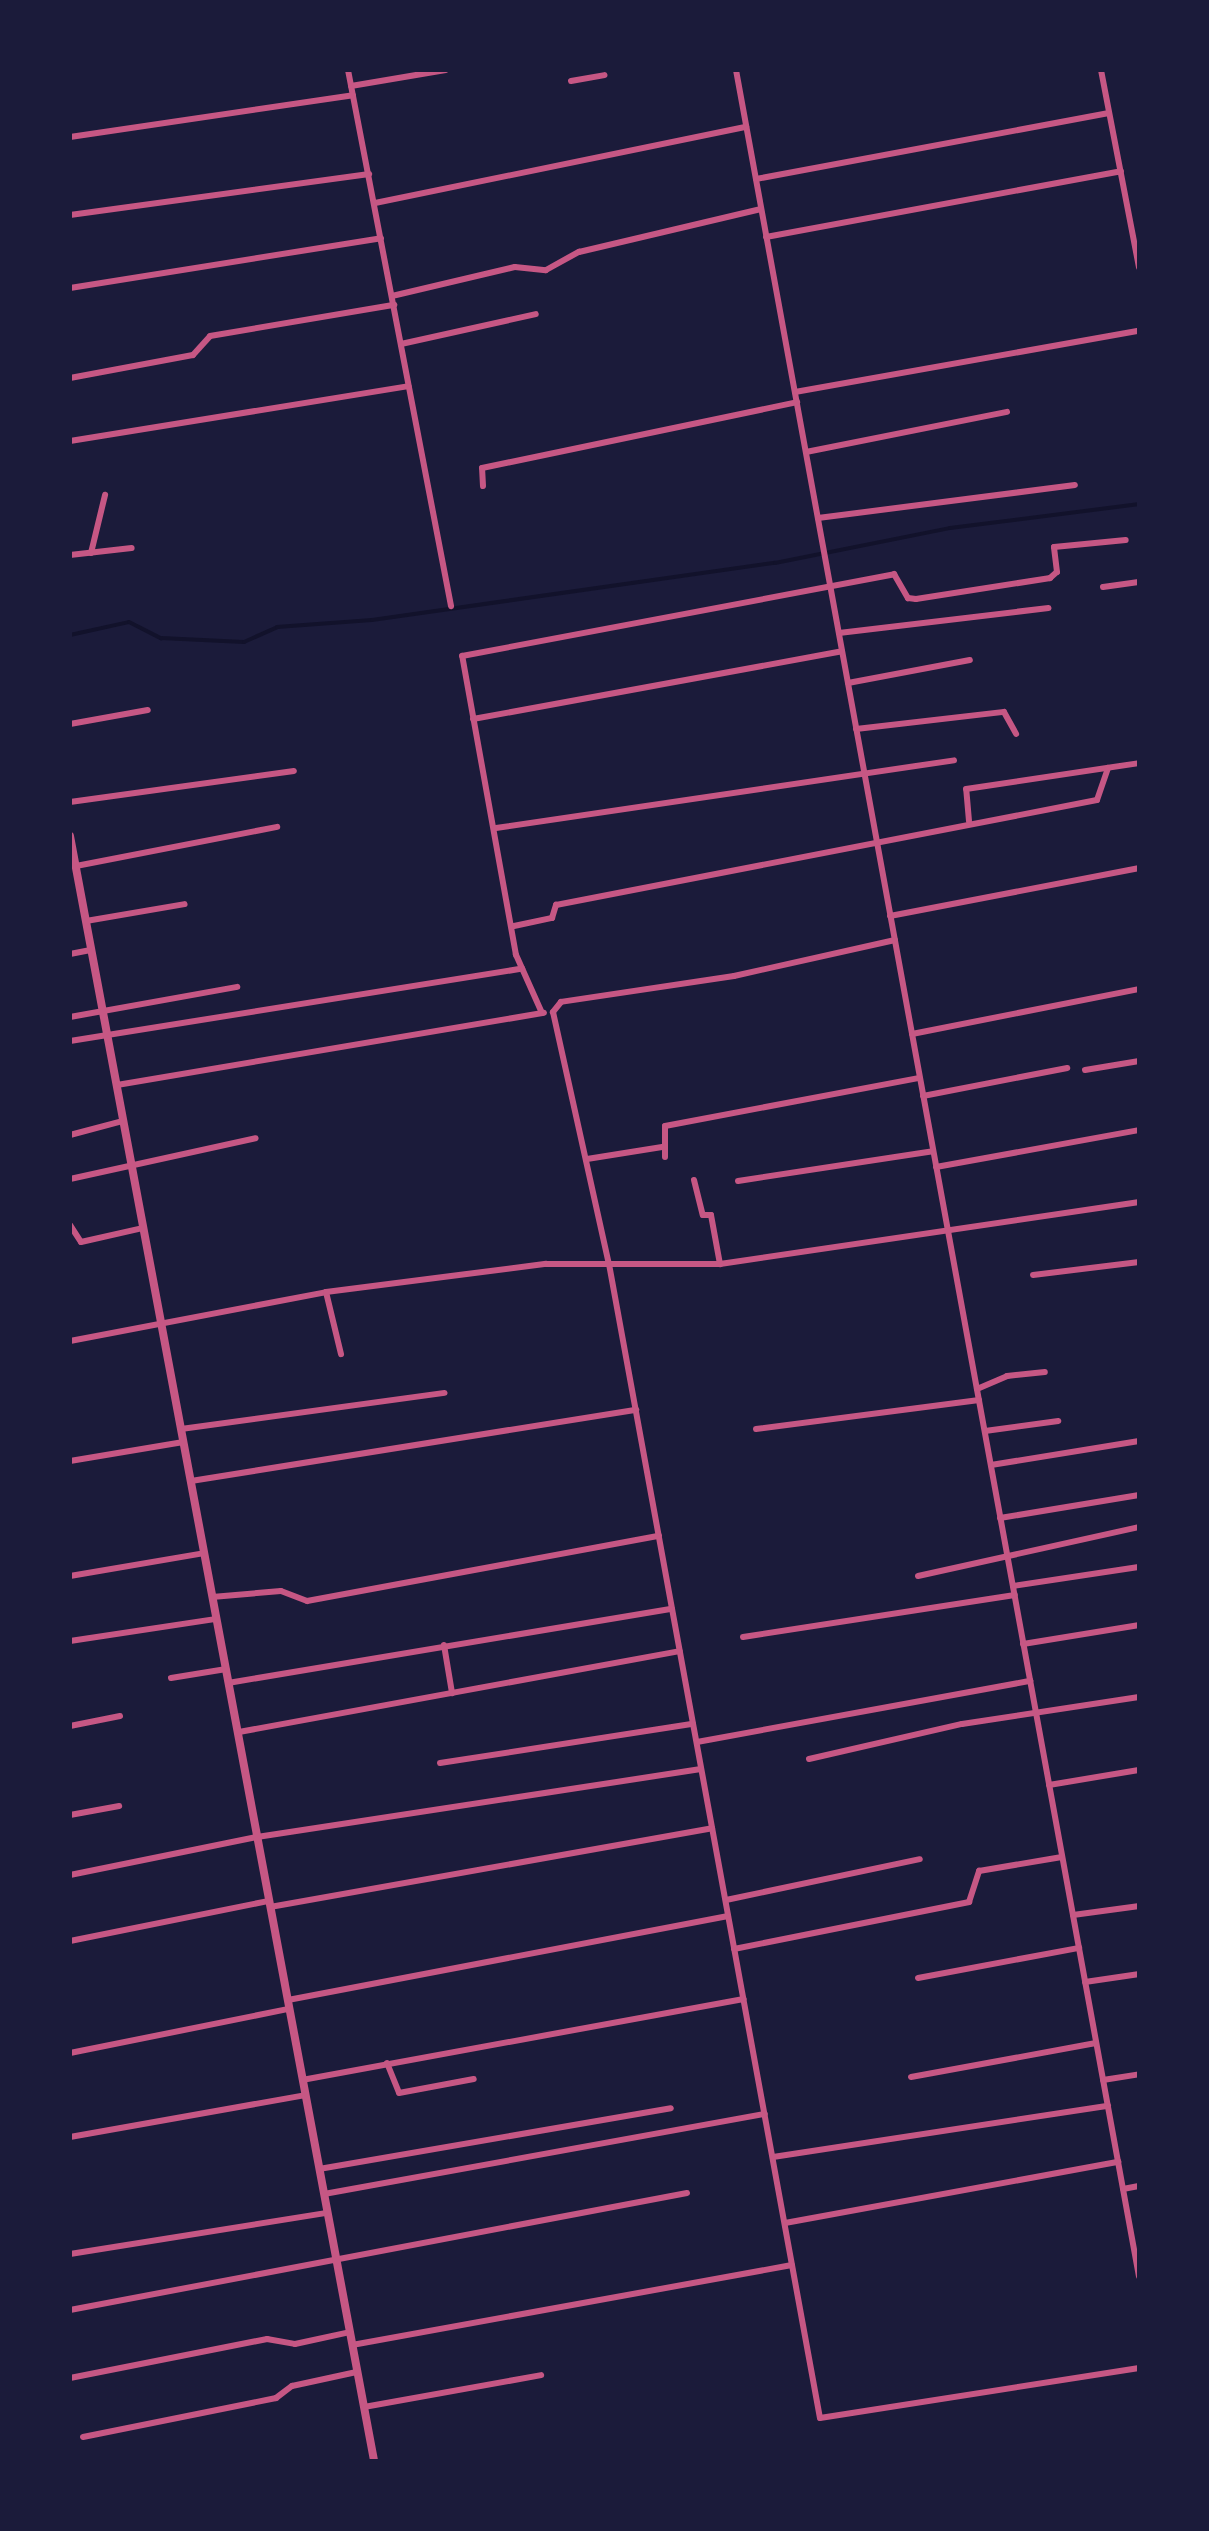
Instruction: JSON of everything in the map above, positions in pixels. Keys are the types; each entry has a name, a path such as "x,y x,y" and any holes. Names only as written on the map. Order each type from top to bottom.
{"street":[{"path":"348,70 451,606"},
{"path":"70,137 352,90 446,70"},
{"path":"736,70 1139,2277"},
{"path":"1101,70 1139,266"},
{"path":"571,81 581,74 604,75"},
{"path":"756,180 1110,113"},
{"path":"375,203 746,128"},
{"path":"766,237 1120,171"},
{"path":"70,215 370,174"},
{"path":"70,378 193,355 210,336 393,300 516,267 546,270 579,252 761,209"},
{"path":"70,288 381,238"},
{"path":"402,344 536,314"},
{"path":"795,392 1139,331"},
{"path":"70,441 409,386"},
{"path":"483,486 482,468 796,402"},
{"path":"806,452 1006,412"},
{"path":"818,518 1075,485"},
{"path":"91,553 92,527 105,495"},
{"path":"542,1014 534,982 522,969 473,719 465,654 894,574 908,598 916,599 1053,577 1054,548 1126,540"},
{"path":"70,556 132,548"},
{"path":"1103,587 1139,582"},
{"path":"839,632 1049,608"},
{"path":"473,719 842,652"},
{"path":"848,683 970,660"},
{"path":"70,724 148,710"},
{"path":"856,728 1004,712 1016,734"},
{"path":"496,828 954,760"},
{"path":"969,821 966,789 1139,763"},
{"path":"514,926 552,918 556,904 969,821 1097,800 1108,768"},
{"path":"70,802 294,772"},
{"path":"76,866 277,827"},
{"path":"70,836 76,866 75,892 86,921 374,2461"},
{"path":"890,916 1139,868"},
{"path":"86,921 186,904"},
{"path":"116,1086 553,1012 561,1002 734,976 895,940"},
{"path":"70,954 91,950"},
{"path":"70,1041 522,969"},
{"path":"70,1017 237,987"},
{"path":"912,1034 1139,989"},
{"path":"553,1012 609,1264 820,2418 1139,2368"},
{"path":"1085,1070 1139,1061"},
{"path":"923,1096 1067,1068"},
{"path":"665,1157 665,1126 920,1078"},
{"path":"70,1135 123,1121"},
{"path":"936,1167 1139,1130"},
{"path":"70,1179 117,1172 131,1162 256,1138"},
{"path":"587,1159 662,1147"},
{"path":"738,1182 934,1151"},
{"path":"694,1180 703,1215 711,1215 720,1264"},
{"path":"70,1341 326,1292 546,1264 720,1264 1139,1202"},
{"path":"70,1226 81,1242 144,1228"},
{"path":"1034,1275 1139,1262"},
{"path":"326,1292 341,1354"},
{"path":"977,1389 1008,1376 1045,1372"},
{"path":"181,1429 445,1393"},
{"path":"756,1429 979,1400"},
{"path":"191,1482 636,1410"},
{"path":"985,1431 1058,1422"},
{"path":"991,1465 1139,1441"},
{"path":"70,1461 183,1442"},
{"path":"1000,1518 1139,1494"},
{"path":"918,1576 1139,1527"},
{"path":"212,1597 282,1591 306,1601 659,1536"},
{"path":"70,1576 204,1553"},
{"path":"1013,1586 1139,1567"},
{"path":"742,1637 1014,1595"},
{"path":"228,1683 672,1608"},
{"path":"70,1641 216,1619"},
{"path":"1023,1644 1139,1625"},
{"path":"444,1645 452,1693"},
{"path":"239,1732 680,1651"},
{"path":"170,1678 226,1669"},
{"path":"697,1742 1030,1681"},
{"path":"809,1759 1139,1697"},
{"path":"70,1726 120,1716"},
{"path":"440,1763 693,1724"},
{"path":"70,1876 257,1837 702,1768"},
{"path":"1049,1785 1139,1770"},
{"path":"70,1815 119,1806"},
{"path":"70,1941 712,1828"},
{"path":"734,1949 969,1902 976,1897 979,1871 1062,1857"},
{"path":"726,1900 920,1860"},
{"path":"1073,1915 1139,1906"},
{"path":"70,2054 288,2004 728,1916"},
{"path":"918,1978 1079,1948"},
{"path":"1085,1982 1139,1974"},
{"path":"302,2080 744,1999"},
{"path":"911,2077 1096,2044"},
{"path":"387,2064 399,2093 474,2078"},
{"path":"1103,2080 1139,2074"},
{"path":"70,2137 305,2095"},
{"path":"772,2157 1108,2106"},
{"path":"319,2169 671,2108"},
{"path":"324,2194 765,2114"},
{"path":"784,2223 1118,2162"},
{"path":"1123,2189 1139,2186"},
{"path":"70,2310 687,2193"},
{"path":"70,2254 328,2214"},
{"path":"352,2345 792,2265"},
{"path":"70,2378 267,2339 295,2344 350,2332"},
{"path":"83,2437 276,2398 292,2386 357,2372"},
{"path":"364,2406 541,2376"}],"waterway":[{"path":"70,635 129,622 161,638 244,642 277,627 372,620 775,563 950,528 1139,504"}]}
